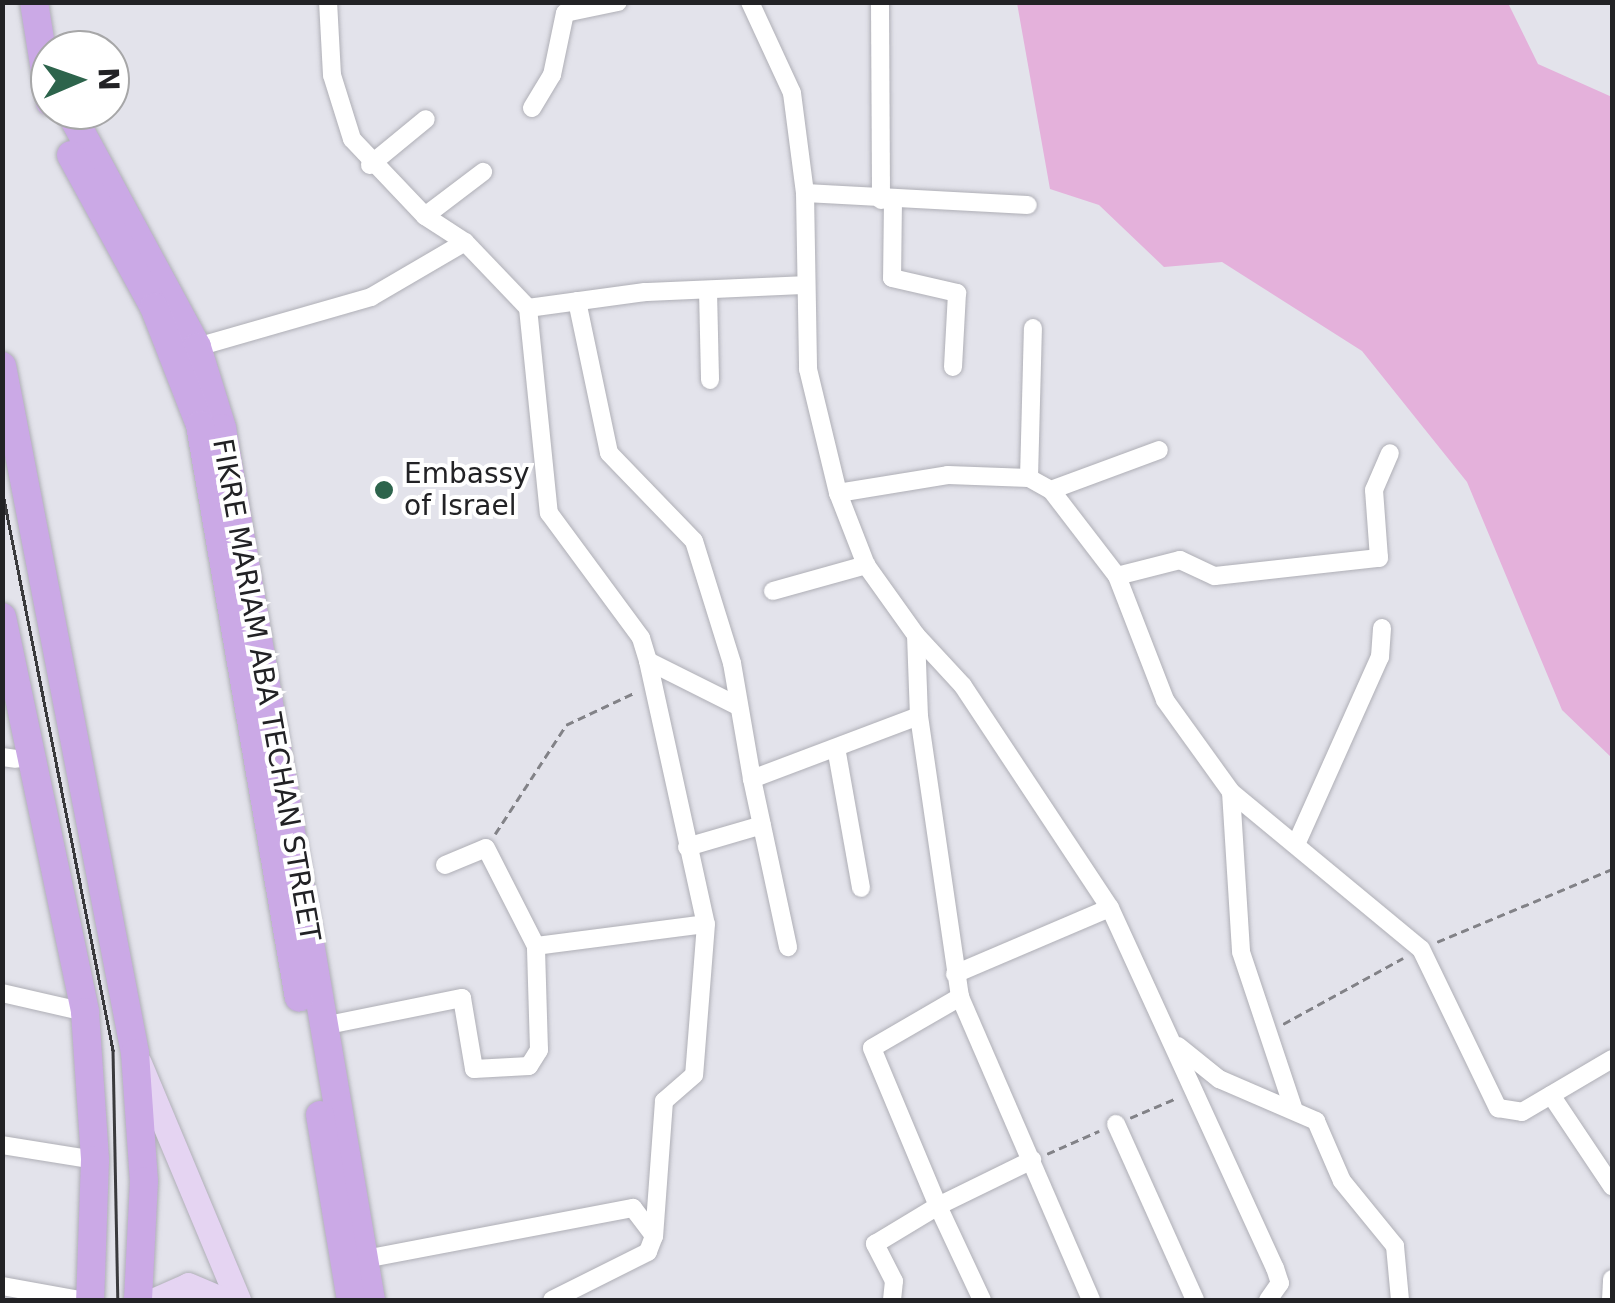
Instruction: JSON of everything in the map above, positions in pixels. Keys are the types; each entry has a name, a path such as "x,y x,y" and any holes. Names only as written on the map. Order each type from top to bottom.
{"main road":[{"path":"34,2 38,30"},
{"path":"49,2 50,30"},
{"name":"FIKRE MARIAM ABA TECHAN STREET","path":"64,130 196,364"},
{"name":"FIKRE MARIAM ABA TECHAN STREET","path":"79,130 196,364 208,462 323,1026 371,1300"},
{"path":"2,366 136,1053 144,1181 138,1300"},
{"path":"2,618 82,1001 95,1160 90,1300"},
{"path":"2,692 9,758 58,952 82,1001"},
{"name":"FIKRE MARIAM ABA TECHAN STREET","path":"257,708 350,1300"},
{"path":"136,1053 238,1300"},
{"path":"155,1300 188,1284 224,1300"}],"street":[{"path":"328,2 325,37 340,114 370,164 425,216 465,242 528,308 544,418 544,498 641,638 706,924 694,1075 664,1101 654,1236 637,1262 552,1300"},
{"path":"532,108 552,75 564,13 618,2"},
{"path":"750,2 792,93 805,192 808,369 838,493 866,565 916,636 963,686 1110,908 1178,1046 1276,1268 1280,1283 1268,1300"},
{"path":"880,2 892,278 957,293 953,367"},
{"path":"370,164 426,119"},
{"path":"425,216 483,172"},
{"path":"805,192 887,200 1028,205"},
{"path":"196,364 371,297 465,242"},
{"path":"528,308 804,285"},
{"path":"708,290 710,380"},
{"path":"577,301 610,453 688,526 721,622 788,947"},
{"path":"1028,478 1033,328"},
{"path":"1050,490 1159,450"},
{"path":"1118,576 1180,560 1215,576 1378,558 1374,490 1390,453"},
{"path":"838,493 910,476 1028,478 1050,490 1118,576 1165,700 1232,792 1298,840 1422,948 1498,1108 1522,1112 1612,1059"},
{"path":"773,591 866,565"},
{"path":"1298,840 1380,657 1382,628"},
{"path":"916,636 919,716 960,997 1091,1300"},
{"path":"648,660 736,706"},
{"path":"752,779 837,753 919,716"},
{"path":"837,753 860,888"},
{"path":"1232,792 1241,952 1294,1110"},
{"path":"687,847 762,826"},
{"path":"323,1026 462,998 474,1069 529,1066 539,1050 536,946 486,848 445,865"},
{"path":"954,974 1110,908"},
{"path":"536,946 706,924"},
{"path":"2,993 82,1001"},
{"path":"960,997 876,1041 871,1056 982,1300"},
{"path":"1178,1046 1219,1079 1316,1121 1342,1180 1395,1246 1400,1300"},
{"path":"1550,1095 1612,1186"},
{"path":"1116,1124 1195,1300"},
{"path":"2,1146 95,1160"},
{"path":"892,1300 894,1281 875,1244 938,1206 1032,1160"},
{"path":"364,1259 620,1205 633,1208 654,1236"},
{"path":"1611,1300 1612,1277"},
{"path":"2,1286 80,1300"}],"path":[{"path":"486,848 566,725 651,685"}],"shaded area":[{"path":"1017,3 1508,3 1538,64 1612,97 1612,758 1562,710 1467,482 1362,351 1222,262 1164,267 1099,205 1050,189"}],"tram line":[{"path":"2,489 113,1050 118,1300"}],"place":[{"name":"Embassy of Israel","path":"384,490"}]}
